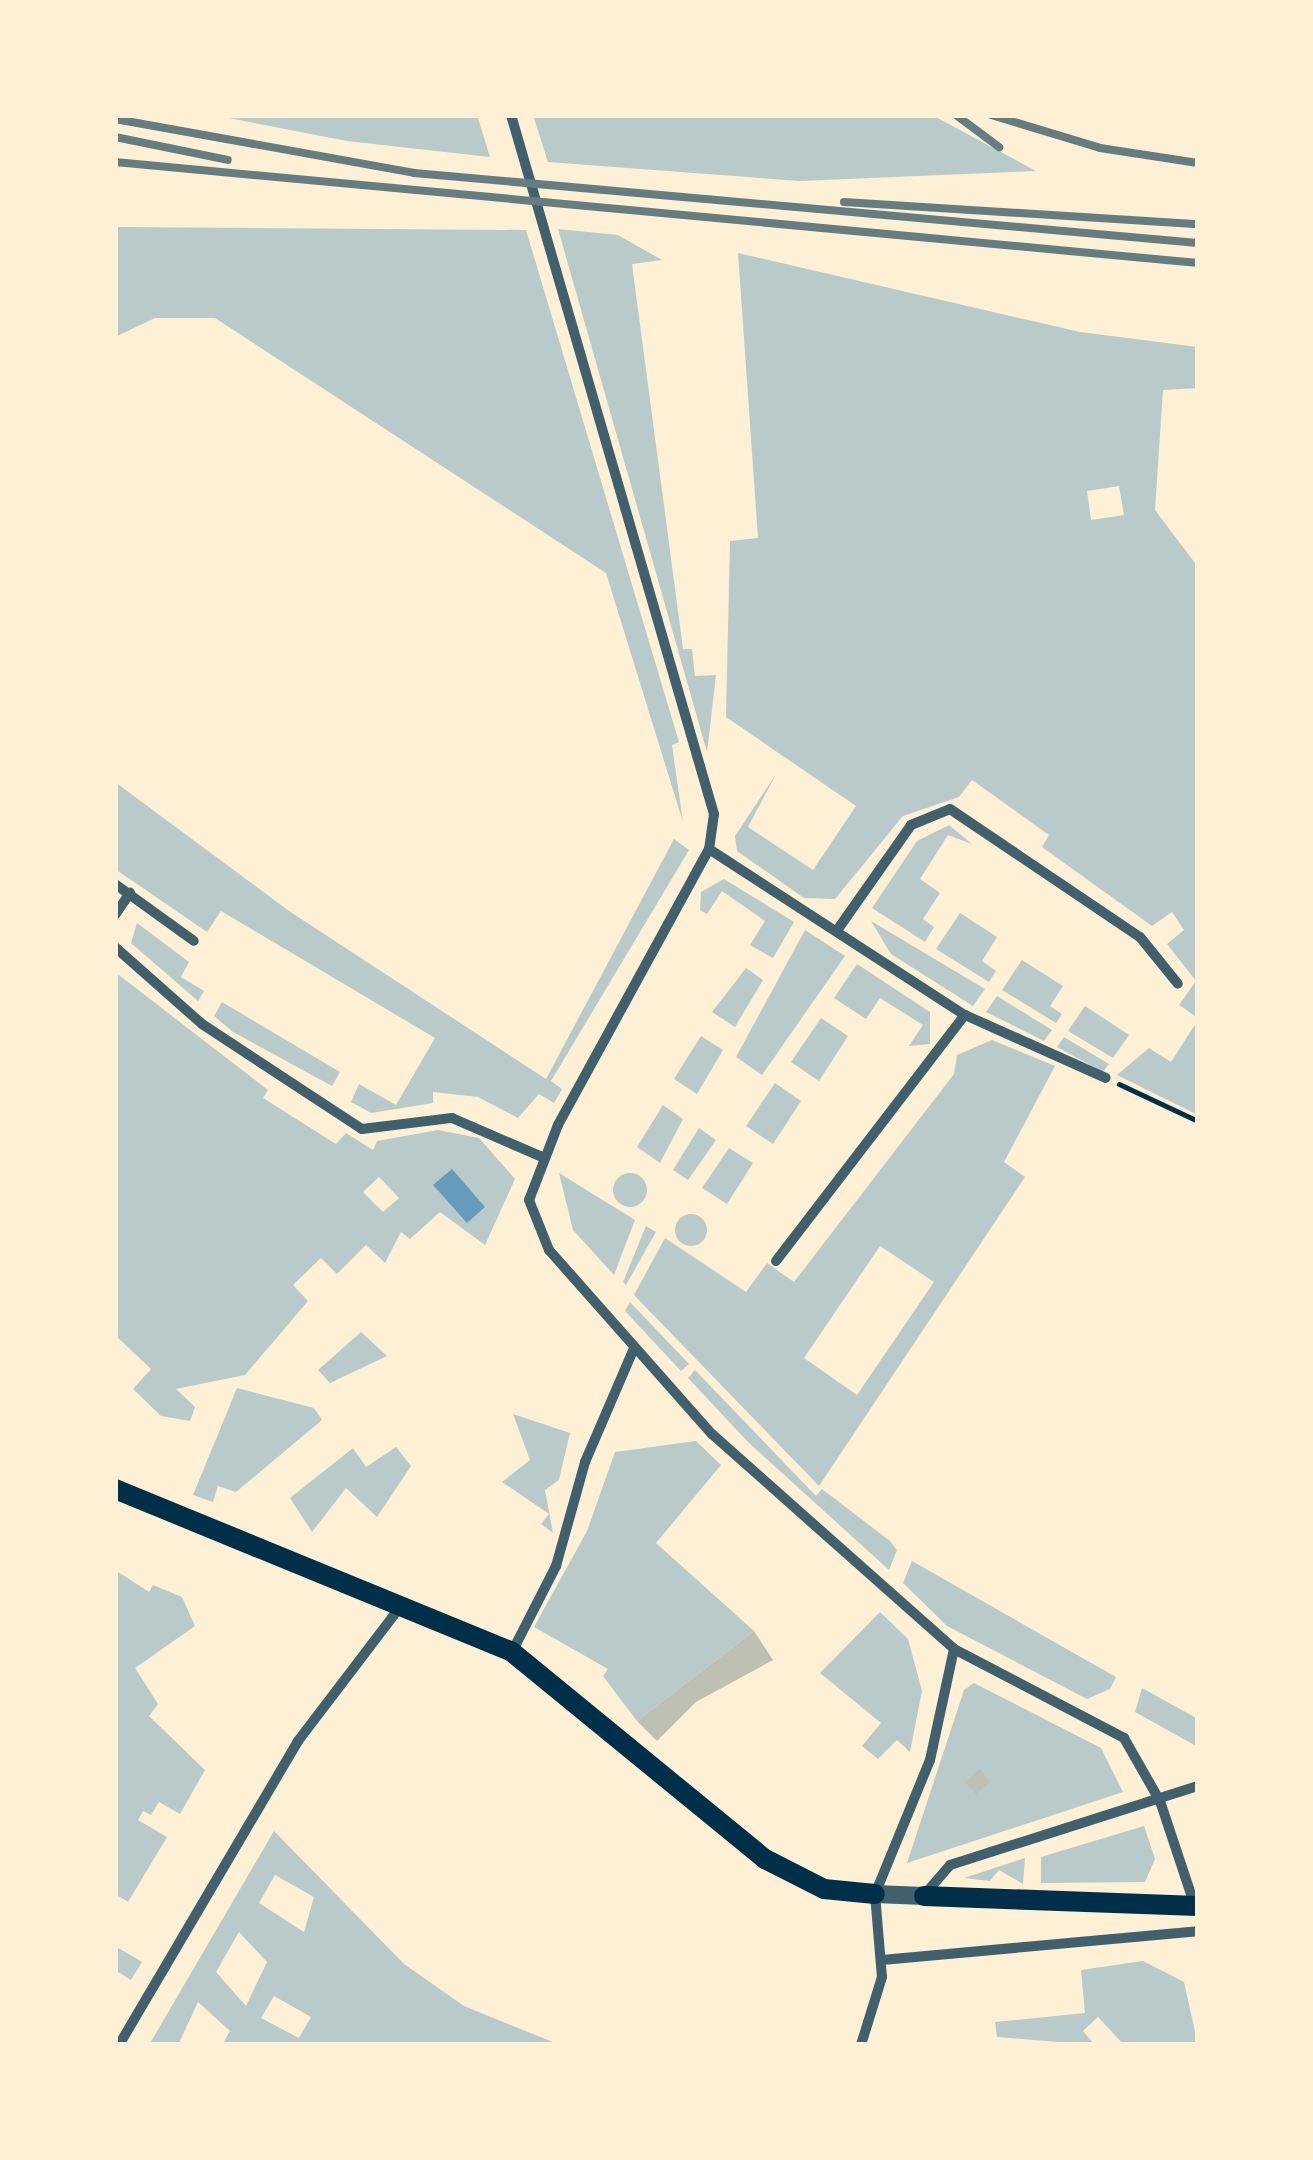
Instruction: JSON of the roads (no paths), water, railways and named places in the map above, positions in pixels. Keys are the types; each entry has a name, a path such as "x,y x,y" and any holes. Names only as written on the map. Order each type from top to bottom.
{"main road":[{"path":"116,1492 512,1652 764,1859 824,1889 874,1894"},
{"path":"924,1896 1197,1907"}],"street":[{"path":"511,116 700,754 714,814 709,849 542,1157 529,1200 540,1235 712,1434 954,1650 1124,1738 1160,1801 1197,1907"},
{"path":"838,929 911,825 950,809 1140,938 1178,984"},
{"path":"709,849 838,929 965,1015 1106,1078"},
{"path":"115,884 194,940"},
{"path":"115,915 130,892"},
{"path":"115,947 202,1024 362,1129 452,1118 542,1157"},
{"path":"776,1262 965,1015"},
{"path":"512,1652 556,1566 585,1462 634,1348"},
{"path":"119,2045 298,1740 401,1605"},
{"path":"862,2045 876,2013 882,1960 874,1894 930,1760 954,1650"},
{"path":"874,1894 924,1896 950,1865 1198,1786"},
{"path":"882,1960 1198,1931"}],"water":[{"path":"452,1169 485,1207 467,1223 433,1185"}],"railway":[{"path":"956,115 999,147"},
{"path":"991,115 1100,148 1198,163"},
{"path":"115,119 414,173 1198,243"},
{"path":"115,137 228,160"},
{"path":"115,162 1198,263"},
{"path":"844,202 1198,224"}]}
